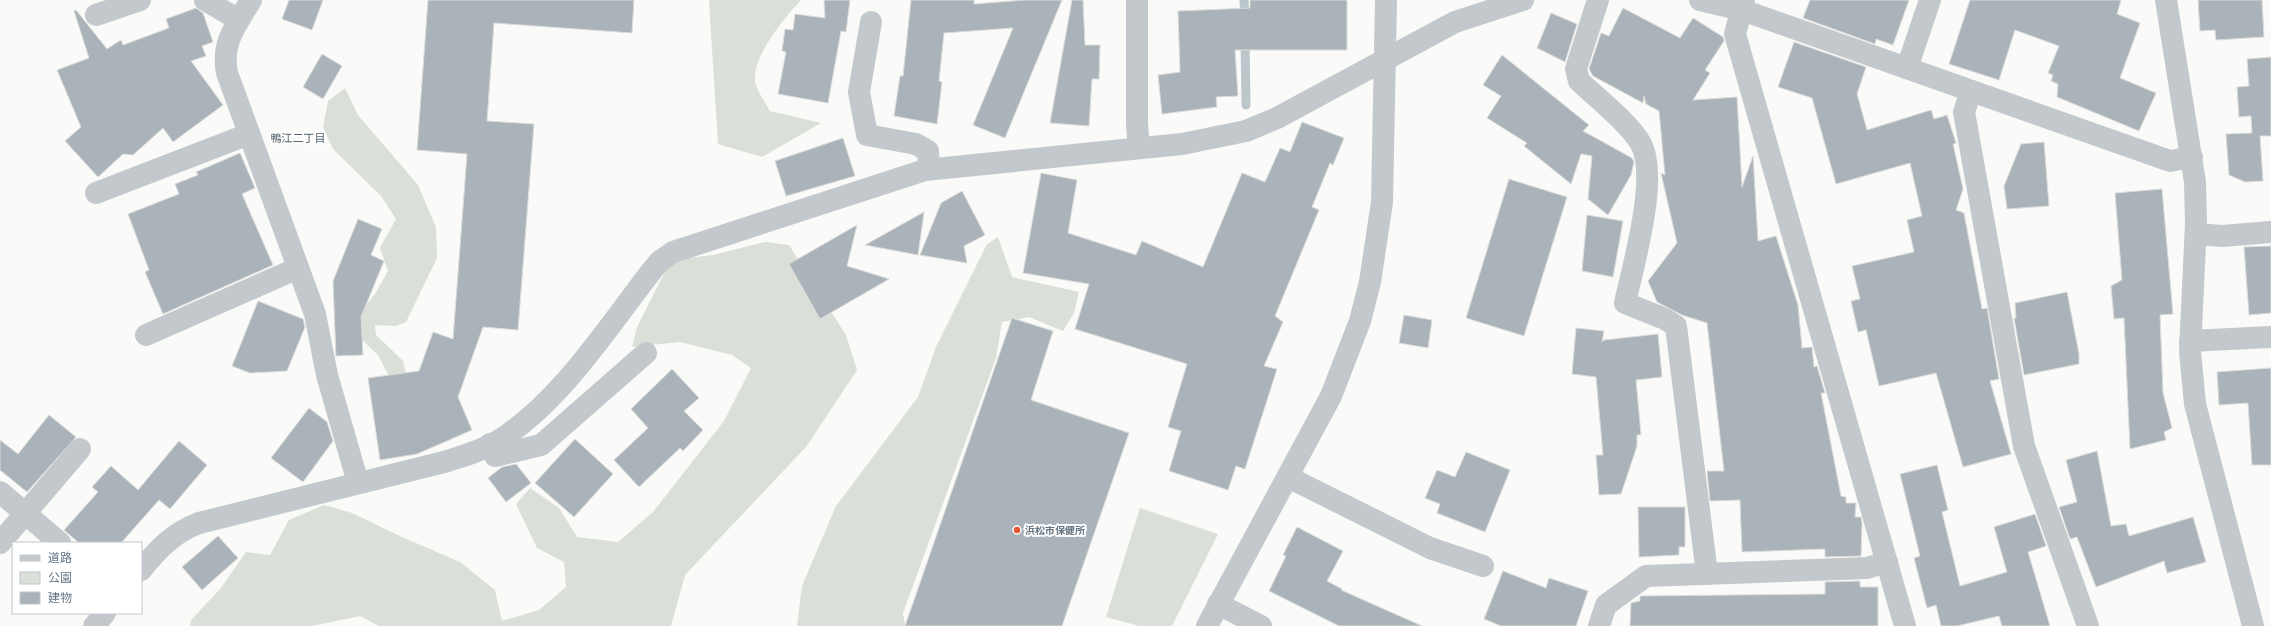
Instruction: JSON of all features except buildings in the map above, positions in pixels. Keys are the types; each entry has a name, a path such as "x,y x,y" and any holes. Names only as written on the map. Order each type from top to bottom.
{"street":[{"path":"96,15 140,0"},
{"path":"205,0 239,20"},
{"path":"251,0 226,45 224,59 227,73 315,314 327,375 358,484"},
{"path":"1137,0 1136,124 1139,148"},
{"path":"1207,626 1332,396 1348,359 1370,282 1382,202 1386,0"},
{"path":"142,569 160,547 184,528 444,462 490,444 520,426 541,408 560,388 660,261 673,252 929,169 1182,144 1236,133 1262,125 1455,22 1523,0"},
{"path":"1598,0 1576,69 1579,81 1632,132 1641,144 1646,158 1647,173 1642,224 1625,303 1665,319 1676,326 1707,574"},
{"path":"1700,0 1743,5 1907,68 2170,161 2192,157"},
{"path":"1907,68 1930,0"},
{"path":"2166,0 2192,157 2196,202 2196,234 2190,341 2191,378 2200,430 2253,626"},
{"path":"1743,5 1735,34 1905,626"},
{"path":"871,22 858,92 867,135 916,144 928,151 929,169"},
{"path":"1971,91 1964,112 2024,446 2088,626"},
{"path":"96,193 249,134"},
{"path":"2196,234 2222,236 2271,232"},
{"path":"146,335 298,268"},
{"path":"2190,341 2271,337"},
{"path":"490,444 495,456 541,445 646,353"},
{"path":"0,543 80,448"},
{"path":"1288,477 1430,548 1483,566"},
{"path":"0,492 59,542"},
{"path":"1599,626 1606,605 1646,576 1867,568 1887,562"},
{"path":"1218,604 1261,626"},
{"path":"94,626 104,614"}],"green space":[{"path":"709,0 801,0 787,16 764,49 755,71 755,81 759,92 770,111 821,123 762,157 718,144"},
{"path":"345,88 358,115 418,185 436,227 437,258 406,322 396,326 375,325 376,335 403,361 408,383 394,386 378,355 355,333 357,316 375,294 388,271 380,248 396,219 381,196 333,149 323,127 328,101"},
{"path":"998,237 1012,277 1079,292 1074,313 1063,331 1029,317 1002,322 996,358 903,613 905,626 797,626 802,586 836,506 918,397 936,347 987,244"},
{"path":"765,242 789,245 846,335 857,370 806,447 685,575 671,626 379,626 360,616 312,626 190,626 191,620 221,588 246,552 270,555 289,520 324,505 352,513 460,562 495,590 502,621 539,610 566,587 564,562 537,548 516,504 530,488 559,508 577,537 618,542 653,512 724,421 751,368 732,355 680,342 632,347 637,327 671,260 713,255"},
{"path":"1140,508 1218,534 1172,626 1139,626 1106,617"}],"waterway":[{"path":"1244,0 1245,20"},
{"path":"1245,39 1246,105"}],"place":[{"name":"浜松市保健所","path":"1017,530"}],"district":[{"name":"鴨江二丁目","path":"298,138"}]}
